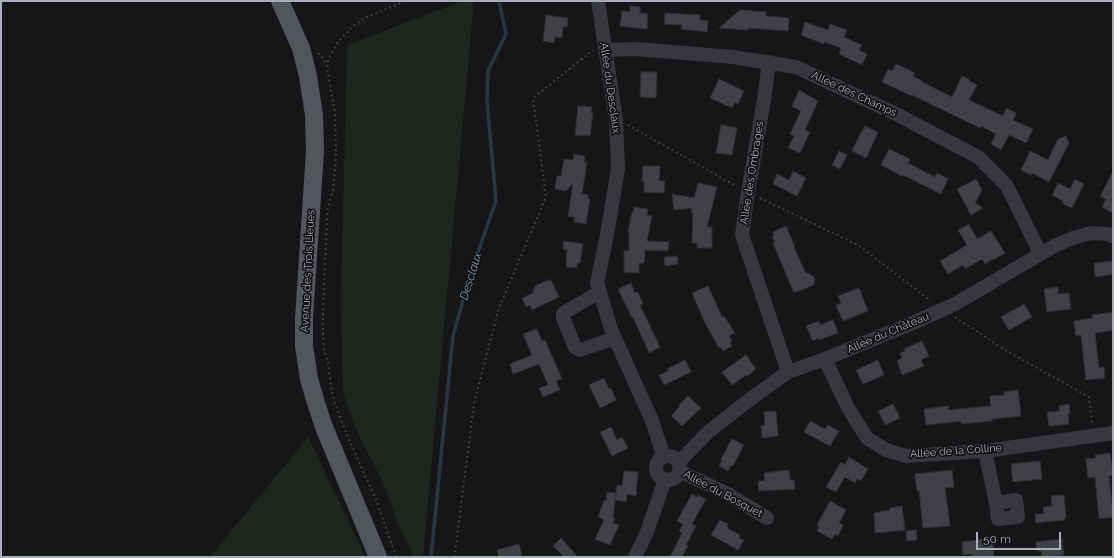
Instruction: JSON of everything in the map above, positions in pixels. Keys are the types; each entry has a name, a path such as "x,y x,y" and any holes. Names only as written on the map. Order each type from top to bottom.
{"main road":[{"name":"Avenue des Trois Lieues","path":"280,1 301,48 308,76 314,114 315,151 304,318 304,346 309,379 324,427 378,557"}],"street":[{"name":"Allée du Desclaux","path":"598,1 616,120 618,169 597,283 612,332 651,418 664,457"},
{"name":"Allée des Champs","path":"604,45 733,57 796,67 898,115 978,157 1007,186 1040,253"},
{"name":"Allée des Ombrages","path":"769,62 742,235 788,372"},
{"name":"Allée du Château","path":"679,467 707,433 788,372 826,359 943,310 1056,245 1091,233 1108,234 1113,236"},
{"path":"600,292 564,312 563,318 575,347 580,350 615,338"},
{"name":"Allée de la Colline","path":"826,359 848,408 867,438 886,450 906,456 986,451 1113,433"},
{"path":"986,451 996,502"},
{"path":"667,456 674,458 679,467 677,474 672,479 664,480 658,475 656,469 658,462 667,456"},
{"name":"Allée du Bosquet","path":"679,467 767,518"},
{"path":"634,557 647,532 664,480"}],"path":[{"path":"396,557 377,502 334,401 324,349 323,310 328,206 333,191 336,157 335,114 327,67 329,58 338,42 353,26 365,18 405,1"},
{"path":"456,557 474,403 499,308 546,197 533,98 604,45"},
{"path":"616,120 634,127 748,192 858,245 943,310 1005,350 1089,397 1093,435"}],"shaded area":[{"path":"463,1 474,1 423,557 414,557 400,529 383,482 358,434 343,393 341,296 347,45"},
{"path":"308,437 365,557 210,557"}],"building":[{"path":"630,6 640,7 640,13 648,14 647,29 620,26 622,11 630,12"},
{"path":"740,10 766,12 766,16 789,18 788,31 748,28 748,30 719,28"},
{"path":"665,13 700,15 700,20 708,21 707,32 681,29 682,25 664,24"},
{"path":"546,15 568,18 567,27 563,27 562,38 555,37 554,43 543,41"},
{"path":"805,22 828,30 830,24 847,30 844,37 862,45 859,50 867,54 862,65 839,54 841,48 824,42 824,44 801,35"},
{"path":"896,64 915,73 913,76 922,82 952,97 962,76 970,80 969,81 977,85 969,100 1003,116 1006,108 1016,113 1013,120 1033,129 1026,143 1009,135 1001,150 991,144 996,134 882,82 888,69 892,71"},
{"path":"641,72 657,72 656,98 640,97"},
{"path":"719,79 744,91 738,104 735,102 732,108 710,98"},
{"path":"799,90 818,101 805,130 810,132 800,153 788,148 794,136 790,134 801,111 792,106"},
{"path":"578,106 592,107 591,113 593,113 590,136 575,135"},
{"path":"721,125 737,128 732,155 716,153"},
{"path":"865,126 878,132 866,158 852,151"},
{"path":"1066,136 1069,143 1049,182 1032,173 1031,175 1021,170 1030,151 1048,160 1058,139"},
{"path":"889,149 910,159 908,163 935,177 937,173 948,179 941,194 881,165"},
{"path":"839,151 847,155 840,169 832,165"},
{"path":"574,154 585,156 584,162 587,162 582,194 588,195 588,199 590,199 586,224 574,222 575,217 568,216 573,183 566,191 555,189 557,176 561,176 564,159 573,160"},
{"path":"643,166 660,166 659,181 665,181 664,193 644,192 644,181 642,181"},
{"path":"793,171 806,178 797,196 773,184 777,174 789,180"},
{"path":"1113,171 1113,213 1102,207 1106,199 1100,197"},
{"path":"976,179 982,190 975,203 983,208 971,215 957,189"},
{"path":"1075,179 1084,184 1072,208 1062,203 1063,201 1052,195 1058,183 1070,189"},
{"path":"698,183 717,187 707,227 712,227 712,248 697,248 697,243 692,243 692,208 674,210 672,194 694,198"},
{"path":"634,207 648,209 647,215 652,216 647,241 669,242 668,251 645,250 644,263 639,263 639,273 624,272 624,251 629,251 628,231"},
{"path":"969,224 977,239 991,231 1005,253 985,264 982,259 965,269 963,265 948,274 940,261 967,245 958,230"},
{"path":"786,226 805,272 814,277 815,280 814,285 794,293 773,243 775,242 772,237 774,236 773,232"},
{"path":"564,241 583,244 580,263 577,263 577,268 566,267 567,250 563,249"},
{"path":"677,256 678,264 665,266 664,257"},
{"path":"1113,261 1113,274 1095,277 1094,263"},
{"path":"551,280 559,297 532,310 530,305 526,307 522,298 533,293 535,286"},
{"path":"631,283 635,293 638,292 643,304 640,305 660,347 649,353 633,317 632,318 618,289"},
{"path":"708,286 722,317 724,316 735,333 729,336 732,341 730,342 732,346 723,351 721,347 719,348 704,321 692,293"},
{"path":"1058,287 1058,294 1069,293 1071,309 1047,312 1044,289"},
{"path":"859,288 868,311 843,321 836,305 841,303 838,296"},
{"path":"1024,304 1032,317 1009,330 1001,317"},
{"path":"1113,312 1113,330 1095,333 1099,368 1104,367 1105,378 1086,380 1081,335 1076,336 1074,321 1093,318 1092,315"},
{"path":"833,320 838,333 819,340 818,338 813,341 806,326 819,321 820,325"},
{"path":"537,329 542,341 545,340 562,379 556,381 560,390 543,397 539,388 548,385 539,364 513,374 510,364 532,355 523,334"},
{"path":"922,341 929,356 921,360 924,366 902,375 897,361 902,358 900,353 905,351 904,349"},
{"path":"746,355 756,369 732,385 722,372"},
{"path":"685,360 691,372 664,385 659,375"},
{"path":"878,360 884,375 863,384 856,370"},
{"path":"604,378 609,389 611,388 616,400 600,408 589,385"},
{"path":"1018,390 1021,416 961,424 961,421 926,425 924,409 948,406 949,410 991,406 990,396 1004,395 1004,392"},
{"path":"688,396 701,408 682,426 671,416"},
{"path":"893,404 900,418 885,425 878,411"},
{"path":"1069,404 1069,424 1049,426 1047,412 1060,411 1059,406"},
{"path":"776,411 778,436 762,438 761,426 765,425 764,412"},
{"path":"810,421 825,429 828,425 839,431 830,446 804,432"},
{"path":"611,427 617,440 622,437 628,448 612,456 600,432"},
{"path":"732,439 744,445 733,466 731,465 728,471 719,466 722,460 721,459"},
{"path":"1110,453 1113,475 1109,476 1113,504 1113,517 1099,519 1095,477 1088,478 1086,459 1096,458 1095,455"},
{"path":"849,457 868,469 861,481 857,479 855,483 845,477 836,492 826,487 841,462 845,465"},
{"path":"1040,461 1042,479 1013,482 1011,464"},
{"path":"789,470 790,480 794,480 795,489 759,491 758,481 765,481 764,473"},
{"path":"952,470 954,487 945,488 950,526 923,528 919,491 917,491 915,474"},
{"path":"624,471 638,472 636,496 627,494 626,502 615,500 617,485 622,486"},
{"path":"607,492 616,493 613,517 615,518 613,523 619,525 610,545 595,539 604,520 598,517 604,500 606,501"},
{"path":"692,494 706,499 692,524 696,526 686,545 688,546 682,557 670,557 682,533 679,531 683,524 677,521"},
{"path":"1064,495 1065,520 1036,523 1035,514 1044,514 1043,507 1052,506 1051,496"},
{"path":"830,501 846,510 839,523 843,525 838,536 835,534 832,539 817,531 819,526 817,525"},
{"path":"902,506 905,530 875,533 874,513"},
{"path":"720,520 728,524 727,528 740,535 739,538 744,540 738,550 711,535"},
{"path":"916,530 917,540 907,541 906,531"},
{"path":"561,538 578,557 564,557 553,546"},
{"path":"986,539 987,545 993,544 994,557 972,557 972,554 963,555 962,542"},
{"path":"1062,539 1064,555 1042,557 1041,551 1037,551 1036,542"},
{"path":"519,544 522,555 515,557 499,557 497,550"}],"waterway":[{"name":"Desclaux","path":"431,557 453,336 470,275 496,201 487,101 488,71 506,34 499,1"}]}
